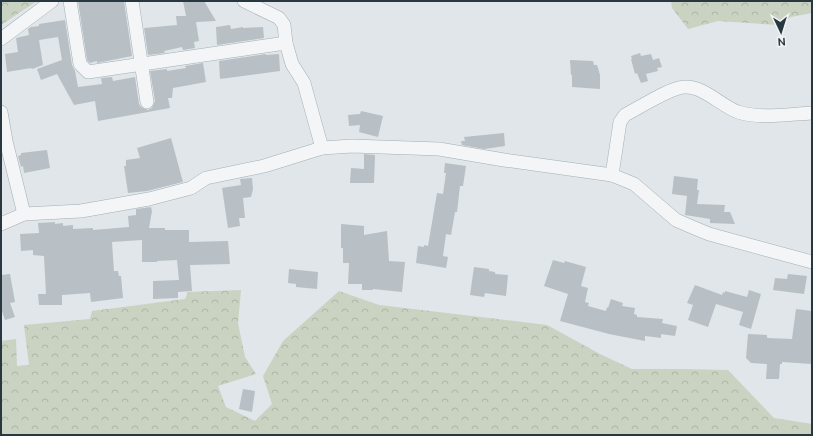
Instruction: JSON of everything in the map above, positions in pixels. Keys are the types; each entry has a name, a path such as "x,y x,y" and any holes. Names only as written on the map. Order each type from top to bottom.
{"street":[{"path":"1,40 52,1"},
{"path":"70,1 80,64 88,72 286,42"},
{"path":"132,1 147,102"},
{"path":"244,1 279,18 284,25 286,42 292,64 304,84 322,148"},
{"path":"612,175 620,122 625,115 674,89 686,87 698,90 738,112 753,115 812,112"},
{"path":"1,112 6,141 24,214"},
{"path":"1,224 24,214 81,211 149,199 192,188 206,178 264,166 322,148 352,146 438,149 612,175 634,184 676,220 692,228 812,262"}],"green space":[{"path":"1,1 37,1 1,25"},
{"path":"671,1 812,1 812,13 791,17 778,25 718,21 688,29 672,8"},
{"path":"241,290 238,323 245,357 256,374 218,386 226,407 255,421 272,404 263,376 283,341 339,291 379,305 547,325 600,354 632,369 728,370 774,418 812,424 812,435 1,435 1,341 16,339 17,366 29,365 24,325 90,319 92,311 185,299 188,292"}],"building":[{"path":"78,1 124,1 132,56 97,63 97,61 90,63 87,60"},
{"path":"183,1 204,1 216,21 196,22 199,41 194,42 195,48 183,50 182,47 164,51 165,53 148,55 144,28 177,25 176,16 186,16"},
{"path":"65,20 72,65 75,71 78,87 102,84 101,78 112,77 113,81 135,77 139,104 141,107 148,110 152,108 155,101 150,71 167,69 167,71 203,63 206,82 173,88 172,98 168,98 170,108 98,121 95,101 74,105 57,74 41,80 37,69 62,60 58,37 39,40 43,65 32,69 7,72 5,54 18,52 16,38 29,35 28,29 39,26 39,24"},
{"path":"230,25 231,29 243,27 263,27 264,38 217,45 216,27"},
{"path":"640,53 641,56 651,54 653,60 659,58 662,67 657,68 658,71 646,74 648,81 641,83 637,73 635,74 631,59 631,56"},
{"path":"266,54 279,54 280,71 220,79 219,61"},
{"path":"570,60 593,61 594,65 597,65 600,75 600,89 572,87"},
{"path":"361,111 383,116 378,137 359,132 360,125 349,126 348,115 360,114"},
{"path":"504,133 505,146 484,149 462,145 461,141 465,141 464,137"},
{"path":"171,138 183,182 147,191 128,193 124,166 126,166 126,160 140,158 137,148"},
{"path":"47,150 50,168 24,173 23,166 21,167 18,156 21,155 21,153"},
{"path":"364,154 375,155 374,183 350,183 351,168 364,169"},
{"path":"445,163 466,166 463,186 460,186 457,212 455,212 451,235 446,234 443,256 448,257 446,268 416,263 418,246 428,246 437,193 443,194 446,173 444,173"},
{"path":"674,176 698,179 697,190 699,190 697,204 725,205 724,212 730,212 735,224 710,223 710,219 685,215 687,196 672,194"},
{"path":"252,178 253,189 251,197 243,198 245,218 239,218 240,226 228,228 222,188 241,185 240,179"},
{"path":"151,207 152,211 149,228 189,230 189,242 228,241 230,264 190,265 192,291 178,292 178,298 153,299 153,281 179,280 177,260 142,262 142,240 112,242 114,271 118,271 119,276 121,276 123,298 91,302 90,293 62,295 62,305 39,305 38,294 46,294 44,256 33,255 33,250 21,251 20,234 39,233 38,223 63,223 63,226 73,225 73,229 93,228 93,230 129,227 128,216 136,215 136,209"},
{"path":"341,224 364,226 364,235 387,231 389,261 405,262 402,292 373,289 362,290 362,284 348,284 349,263 343,263 343,248 341,248"},
{"path":"553,260 564,263 565,261 586,267 581,286 588,288 585,302 589,303 588,306 606,311 611,299 623,303 622,306 635,308 634,314 637,315 637,317 663,319 662,323 677,326 675,336 661,334 661,338 645,336 645,341 609,334 560,321 568,294 544,286"},
{"path":"474,267 489,269 489,271 495,272 495,274 508,275 506,296 485,293 484,297 470,295"},
{"path":"289,269 318,272 317,289 296,287 296,284 288,283"},
{"path":"10,274 15,302 10,303 15,317 5,320 1,308 1,275"},
{"path":"788,274 807,276 804,294 773,290 775,278 787,279"},
{"path":"695,285 722,295 725,291 747,297 749,290 761,294 751,329 739,325 743,312 716,304 708,327 688,320 693,305 687,303"},
{"path":"796,309 812,311 812,364 782,362 782,364 780,364 779,379 766,379 767,364 751,363 746,358 748,334 767,335 767,338 792,339"},
{"path":"243,389 255,391 252,412 239,409"}]}
